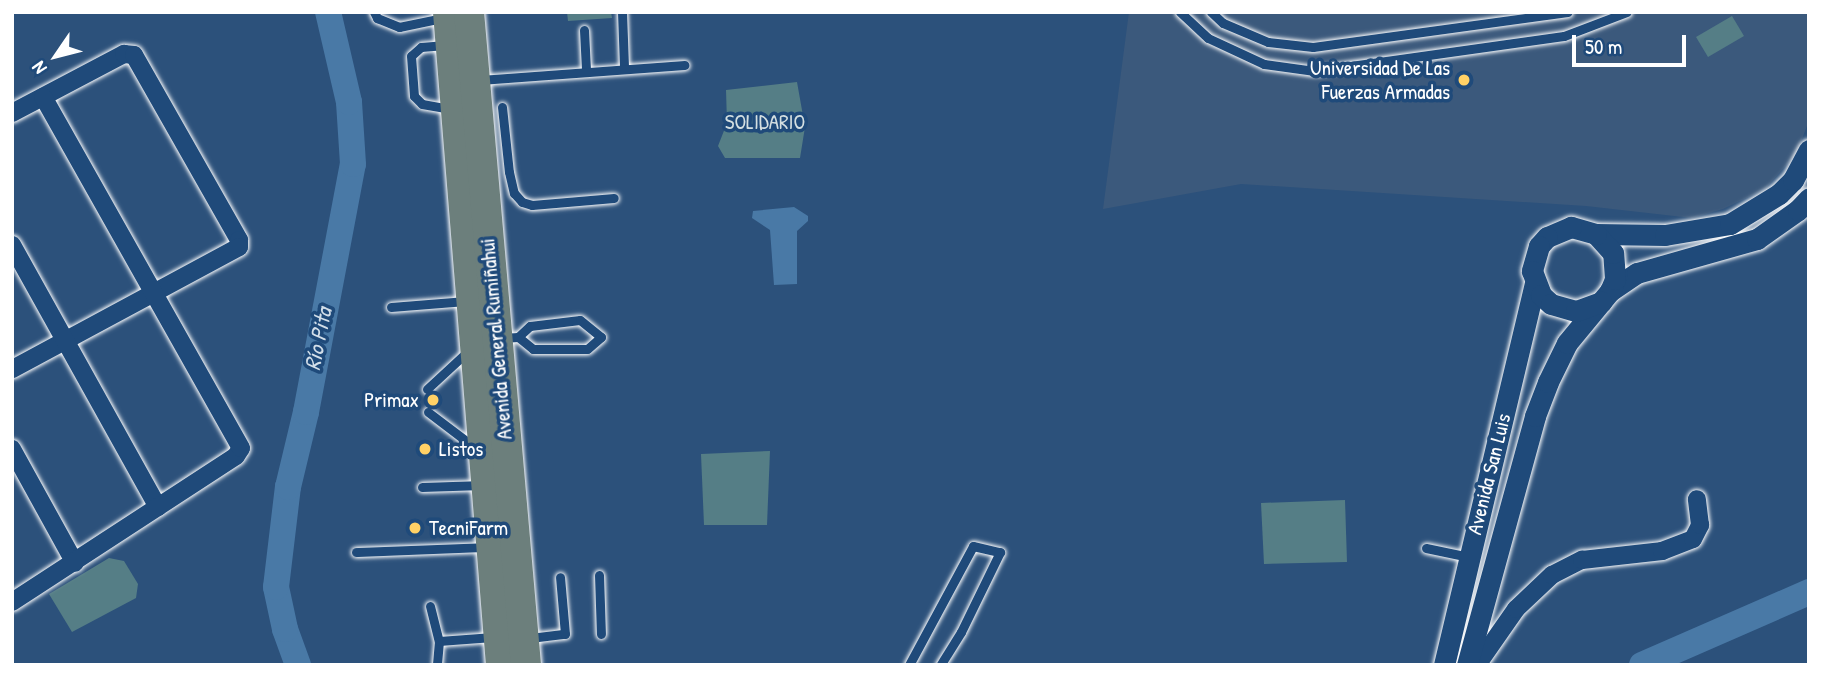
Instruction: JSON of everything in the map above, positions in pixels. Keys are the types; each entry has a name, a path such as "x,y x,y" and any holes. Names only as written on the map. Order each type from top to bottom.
{"highway":[{"name":"Avenida General Rumiñahui","path":"454,21 475,81 495,172 496,340 512,651"},
{"name":"Avenida General Rumiñahui","path":"454,21 456,109 471,301 496,340 482,452 484,485 491,547 512,651"}],"street":[{"path":"12,113 124,54 134,55 141,63 239,240 239,247 231,252 12,369"},
{"path":"12,602 236,456 241,448 43,97"},
{"path":"1596,234 1612,253 1616,266 1605,296 1576,311 1563,309 1541,295 1535,283 1534,258 1547,237 1571,227 1596,234 1665,235 1730,224 1779,194 1793,180 1809,150"},
{"name":"Avenida San Luis","path":"1467,665 1535,416 1567,343 1605,296 1637,273 1757,239 1798,210 1809,198"},
{"path":"12,244 158,507"},
{"name":"Avenida San Luis","path":"1444,665 1535,283"},
{"path":"12,449 75,563"},
{"path":"1477,665 1516,608 1552,575 1582,560 1662,551 1693,539 1700,525 1696,499"}],"lane":[{"path":"374,12 377,18 399,27 454,21"},
{"path":"622,12 624,67"},
{"path":"1180,12 1208,38 1264,64 1315,71 1564,36 1628,12"},
{"path":"1211,12 1223,23 1268,42 1313,47 1568,12"},
{"path":"454,21 411,56 414,96 418,101 456,109"},
{"path":"584,30 586,70"},
{"path":"475,81 624,67 684,65"},
{"path":"502,107 495,172 522,202 532,205 614,198"},
{"path":"391,307 471,301"},
{"path":"427,389 496,340 530,326 580,320 601,337 587,349 533,349 496,340"},
{"path":"428,412 482,452"},
{"path":"422,487 484,485"},
{"path":"909,665 973,546 1000,552 961,632 940,665"},
{"path":"356,552 491,547"},
{"path":"1426,548 1469,556"},
{"path":"599,575 601,634"},
{"path":"439,641 512,651 565,634 561,577"},
{"path":"430,606 439,641 437,665"}],"shaded area":[{"name":"Universidad De Las Fuerzas Armadas","path":"1129,12 1809,12 1809,121 1796,154 1765,189 1723,209 1692,218 1586,206 1241,184 1103,209"},
{"path":"794,207 808,216 808,221 797,231 797,284 774,285 770,230 752,218 753,211"}],"green space":[{"path":"567,12 611,12 612,18 568,21"},
{"path":"1732,16 1744,36 1708,57 1696,37"},
{"name":"SOLIDARIO","path":"797,82 805,127 800,158 725,158 718,146 727,123 726,90"},
{"path":"770,451 767,525 704,525 701,454"},
{"path":"1345,500 1347,562 1264,564 1261,503"},
{"path":"109,558 124,561 138,584 136,598 72,632 49,594"}],"waterway":[{"name":"Río Pita","path":"298,665 285,629 276,587 288,487 306,412 353,164 349,102 328,12"},
{"path":"1642,665 1809,592"}],"place":[{"name":"Universidad De Las Fuerzas Armadas","path":"1464,80"},
{"name":"Primax","path":"433,400"},
{"name":"Listos","path":"425,449"},
{"name":"TecniFarm","path":"415,528"}]}
